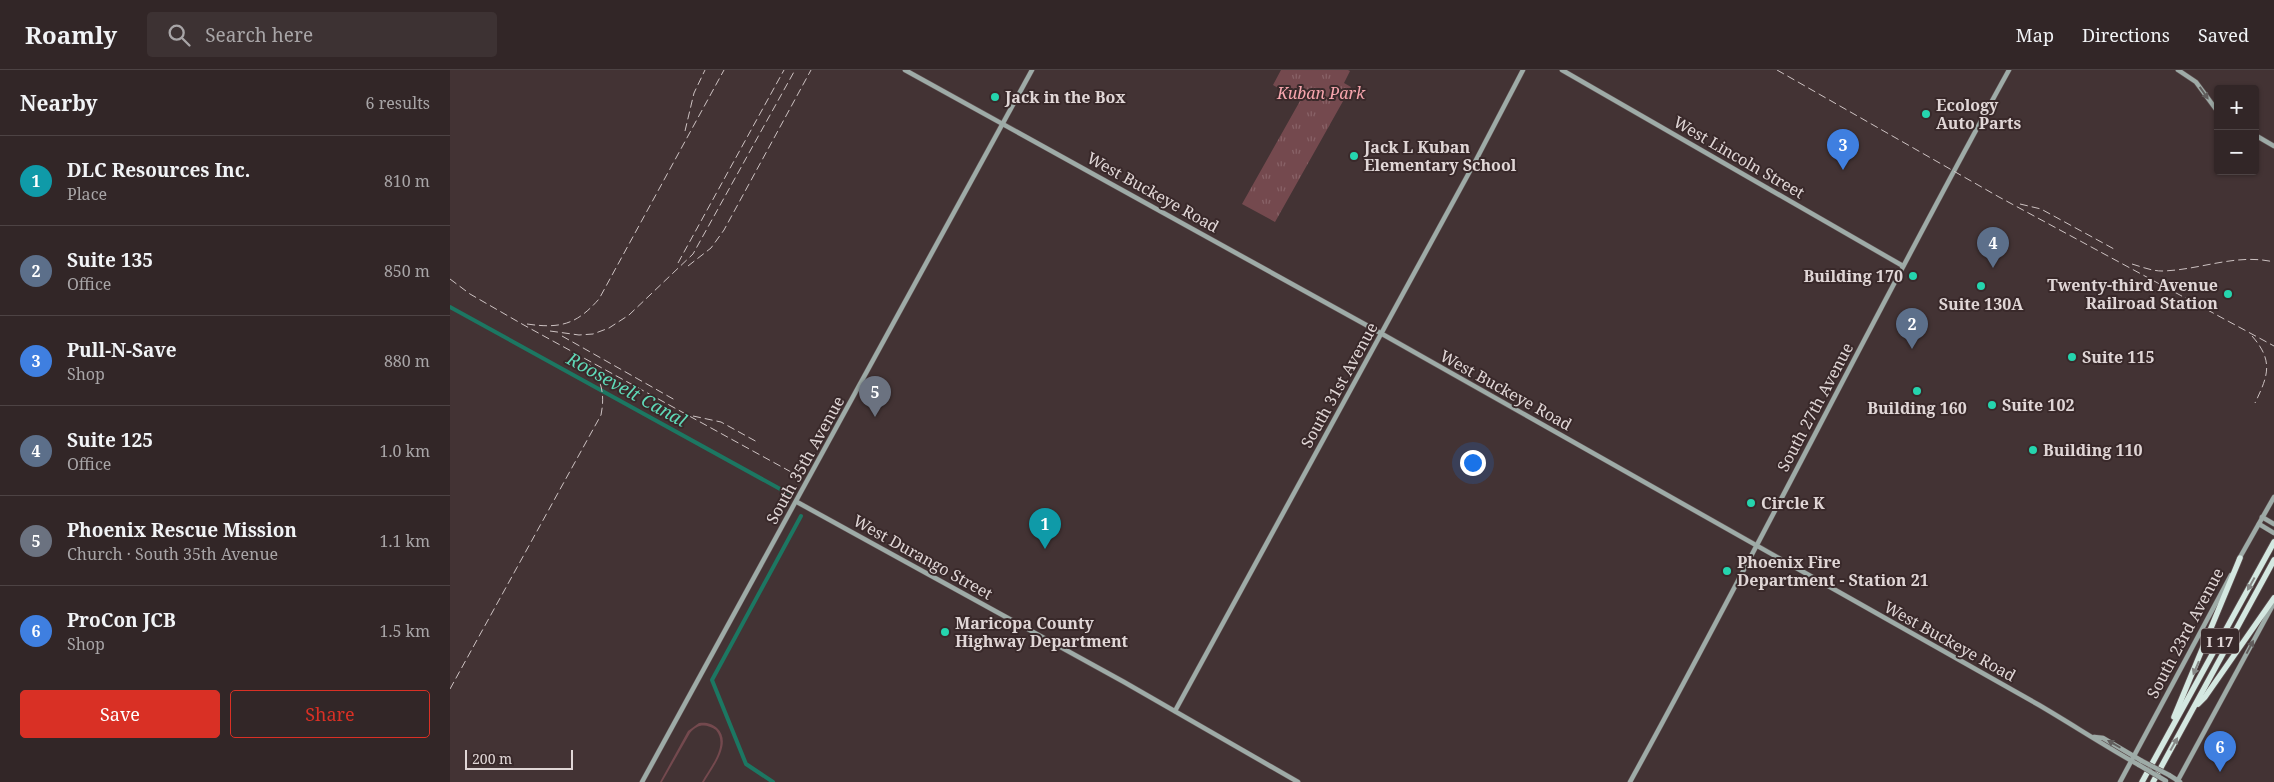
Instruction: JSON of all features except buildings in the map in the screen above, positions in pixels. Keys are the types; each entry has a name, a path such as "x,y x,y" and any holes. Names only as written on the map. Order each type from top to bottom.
{"highway":[{"name":"I 17","path":"2142,782 2274,542"},
{"path":"2165,740 2240,558"},
{"name":"I 17","path":"2153,782 2274,560"},
{"path":"2194,707 2204,698 2274,598"}],"main road":[{"name":"West Buckeye Road","path":"905,70 1381,333 2168,781"},
{"name":"South 35th Avenue","path":"642,782 1032,70"},
{"name":"South 31st Avenue","path":"1174,711 1524,70"},
{"name":"West Lincoln Street","path":"1562,70 1903,266"},
{"name":"South 27th Avenue","path":"1630,782 1707,643 1903,266 2009,70"},
{"path":"2178,70 2200,86 2214,106"},
{"path":"2259,138 2274,146"},
{"name":"South 23rd Avenue","path":"2120,782 2274,497"},
{"name":"West Durango Street","path":"797,502 1298,782"},
{"path":"2262,517 2272,523"},
{"path":"2258,524 2274,532"},
{"path":"2178,781 2274,603"},
{"name":"West Buckeye Road","path":"2092,737 2103,738 2178,781"}],"green space":[{"name":"Kuban Park","path":"1281,70 1348,70 1350,71 1344,83 1351,87 1275,222 1242,204 1300,101 1273,85"},
{"path":"699,723 708,723 715,726 721,734 723,741 720,755 704,782 702,782 717,756 720,743 716,730 705,726 699,726 690,733 662,782 660,782 688,731"}],"waterway":[{"name":"Roosevelt Canal","path":"450,307 791,495"},
{"name":"Roosevelt Canal","path":"773,782 746,764 712,680 801,516"}],"railway":[{"path":"685,131 694,93 705,70"},
{"path":"527,324 550,326 568,323 583,314 599,299 724,70"},
{"path":"678,263 784,70"},
{"path":"550,331 579,335 593,334 609,328 629,315 693,254 795,70"},
{"path":"688,266 711,248 724,230 811,70"},
{"path":"1777,70 1999,197 2274,346"},
{"path":"2020,204 2041,209 2114,249"},
{"path":"2132,264 2151,270 2162,271 2246,259 2274,262"},
{"path":"450,279 470,294 522,324 802,478"},
{"path":"2175,287 2199,291"},
{"path":"562,336 675,400"},
{"path":"2252,336 2264,353 2267,369 2266,377 2255,403"},
{"path":"450,689 601,415 603,401 600,382 589,364"},
{"path":"693,416 721,422 759,443"}],"place":[{"name":"Jack in the Box","path":"995,97"},
{"name":"Ecology Auto Parts","path":"1926,114"},
{"name":"Jack L Kuban Elementary School","path":"1354,156"},
{"name":"Pull-N-Save","path":"1843,170"},
{"name":"Suite 125","path":"1993,268"},
{"name":"Building 170","path":"1913,276"},
{"name":"Suite 130A","path":"1981,286"},
{"name":"Twenty-third Avenue Railroad Station","path":"2228,294"},
{"name":"Suite 135","path":"1912,349"},
{"name":"Suite 115","path":"2072,357"},
{"name":"Building 160","path":"1917,391"},
{"name":"Suite 102","path":"1992,405"},
{"name":"Phoenix Rescue Mission","path":"875,417"},
{"name":"Building 110","path":"2033,450"},
{"name":"Circle K","path":"1751,503"},
{"name":"DLC Resources Inc.","path":"1045,549"},
{"name":"Phoenix Fire Department - Station 21","path":"1727,571"},
{"name":"Maricopa County Highway Department","path":"945,632"},
{"name":"ProCon JCB","path":"2220,772"}]}
